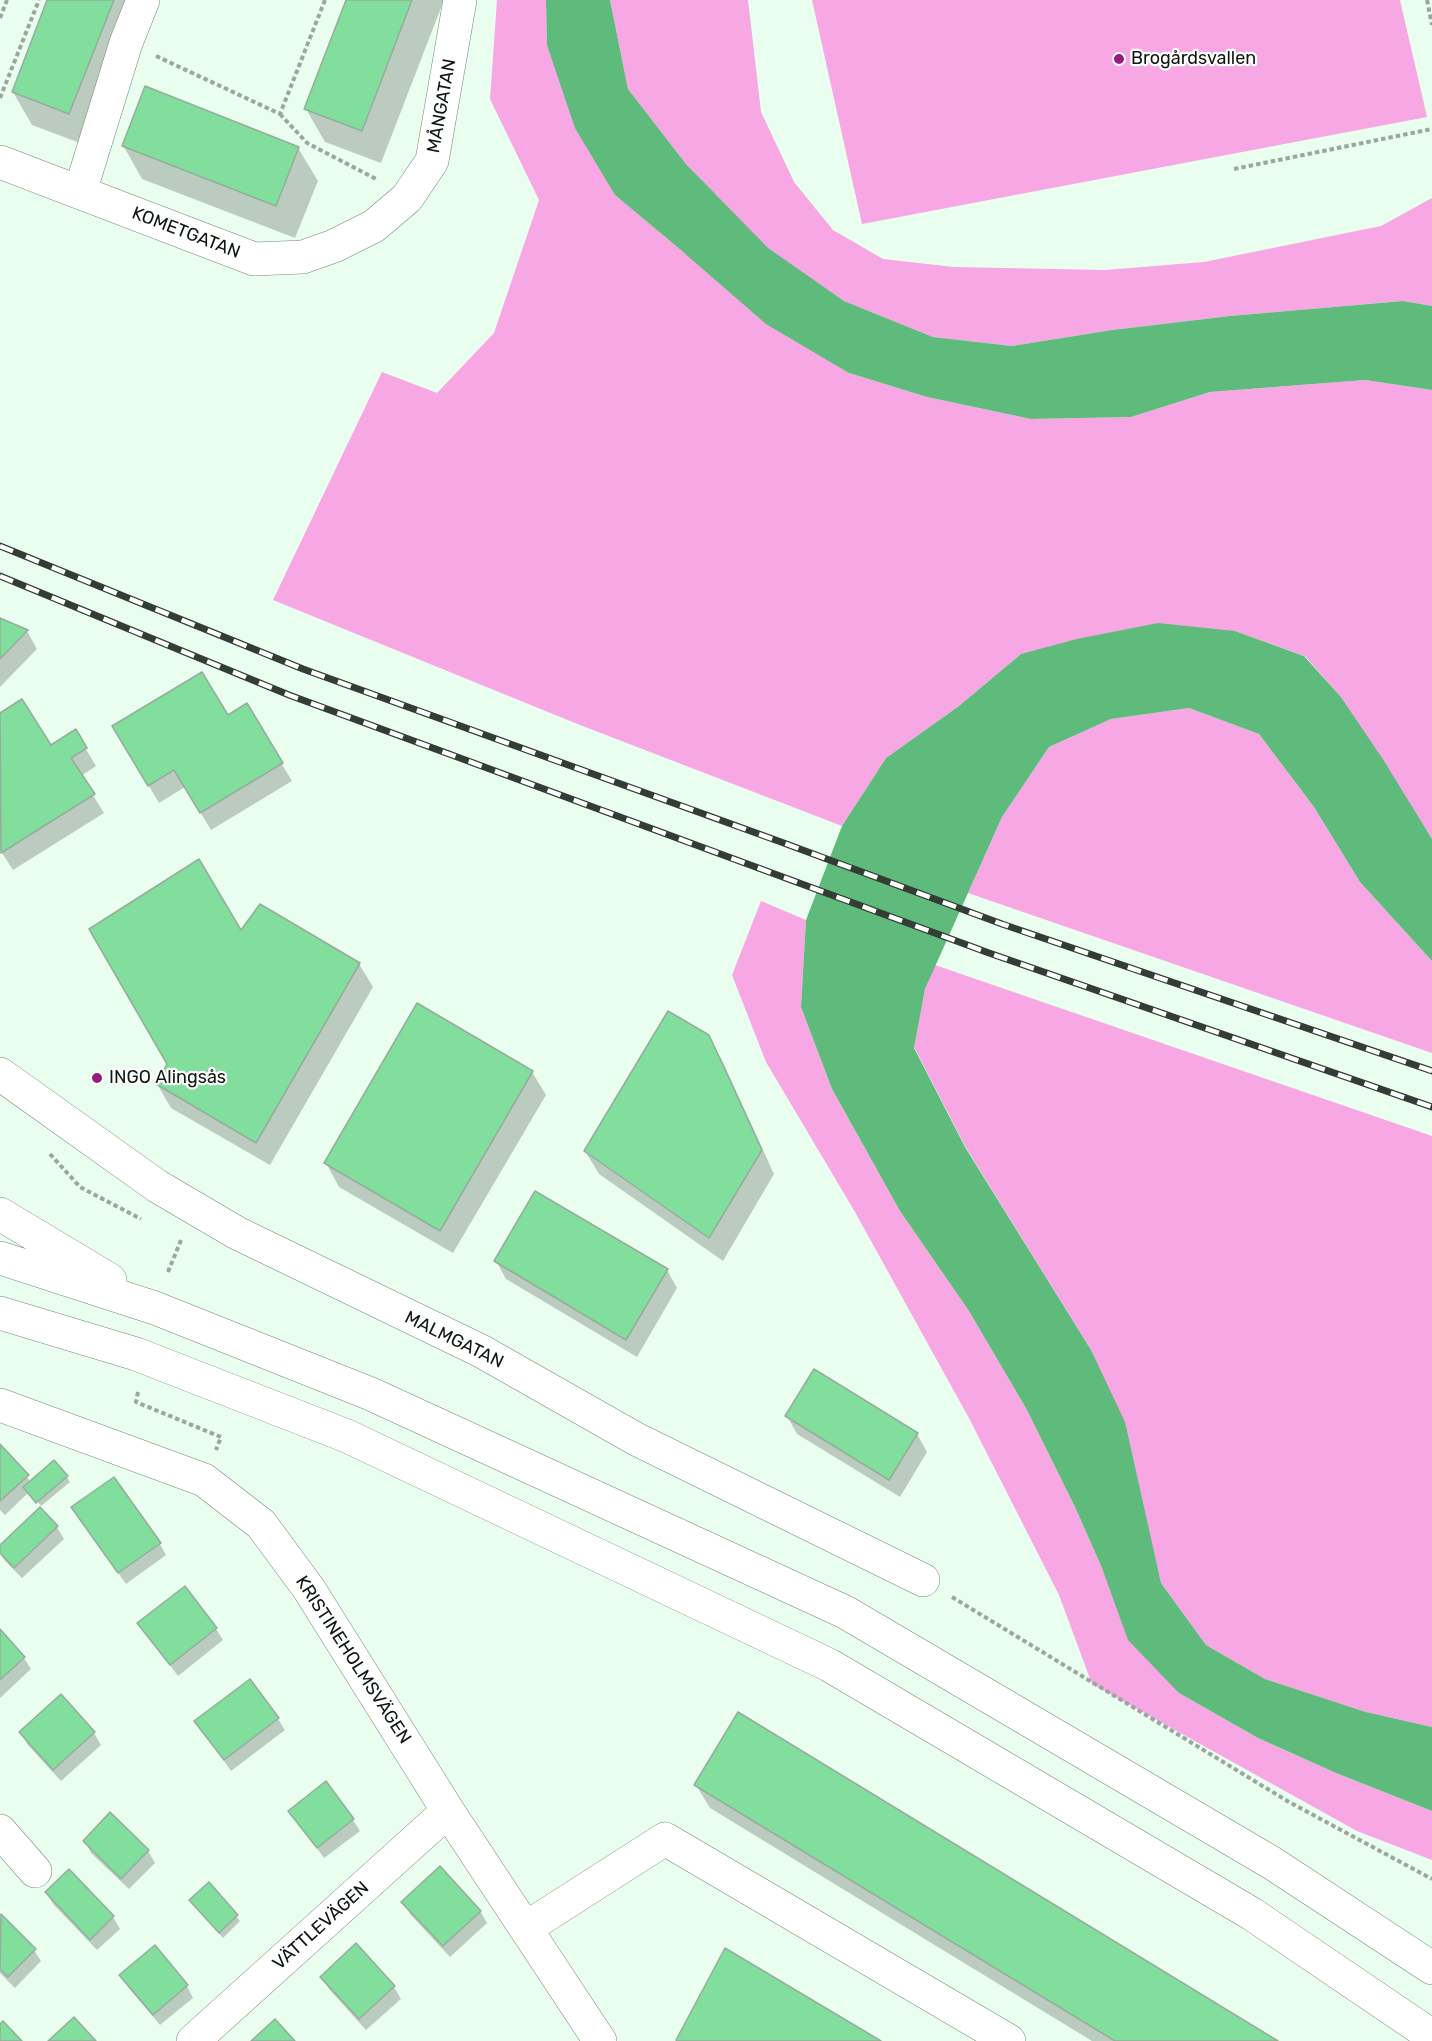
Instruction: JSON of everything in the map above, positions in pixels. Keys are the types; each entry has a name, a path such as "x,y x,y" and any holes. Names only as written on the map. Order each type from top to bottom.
{"main road":[{"path":"84,179 126,43 143,0"},
{"name":"MÅNGATAN","path":"374,226 407,198 432,161 460,0"},
{"name":"KOMETGATAN","path":"0,162 254,259 303,257 334,246 374,226"},
{"name":"MALMGATAN","path":"0,1074 158,1186 237,1233 481,1351 636,1439 924,1580"},
{"path":"0,1214 155,1308"},
{"path":"0,1258 155,1308 371,1394 845,1612 1272,1863 1432,1968"},
{"path":"0,1313 136,1354 347,1436 829,1665 1252,1914 1432,2036"},
{"name":"KRISTINEHOLMSVÄGEN","path":"0,1405 204,1480 261,1524 309,1588 448,1811 600,2041"},
{"name":"VÄTTLEVÄGEN","path":"193,2041 448,1811"},
{"path":"0,1831 35,1871"},
{"path":"526,1928 665,1839 1009,2041"}],"path":[{"path":"0,18 7,0"},
{"path":"0,98 39,0"},
{"path":"280,114 325,0"},
{"path":"1427,0 1432,25"},
{"path":"126,43 280,114 307,143 388,186"},
{"path":"1234,168 1432,129"},
{"path":"138,1392 136,1402 221,1437 204,1480"},
{"path":"924,1580 1289,1802 1432,1879"}],"shaded area":[{"path":"497,0 546,0 547,45 615,195 682,251 849,373 927,397 1031,419 1131,417 1210,392 1365,380 1432,390 1432,839 1341,697 1305,656 1235,631 1021,654 959,706 886,758 842,826 575,723 273,600 382,372 437,393 494,333 539,200 490,99"},
{"path":"546,0 610,0 628,89 686,164 768,248 844,301 933,337 1012,346 1112,330 1230,316 1403,301 1432,306 1432,390 1365,380 1210,392 1131,417 1031,419 927,397 849,373 766,324 615,195 575,128 547,45"},
{"path":"610,0 748,0 761,112 794,182 833,230 883,259 954,267 1105,270 1204,262 1381,226 1432,198 1432,306 1403,301 1230,316 1112,330 1012,346 933,337 844,301 768,249 686,164 628,89"},
{"name":"Brogårdsvallen","path":"812,0 1400,0 1427,117 862,224"},
{"path":"1158,623 1235,631 1304,656 1341,697 1432,839 1432,961 1360,882 1314,807 1259,734 1189,708 1111,719 1049,747 1002,817 925,989 914,1048 965,1147 1091,1350 1125,1422 1161,1583 1206,1645 1265,1679 1366,1712 1432,1727 1432,1811 1336,1773 1258,1738 1179,1693 1128,1640 1102,1568 1027,1410 969,1311 900,1211 832,1089 801,1007 806,920 842,826 886,758 959,706 1021,654 1077,639"},
{"path":"1189,708 1259,734 1314,807 1360,882 1432,961 1432,1053 968,893 1002,817 1049,747 1111,719"},
{"path":"761,901 806,920 801,1007 832,1089 900,1211 969,1311 1027,1410 1102,1568 1179,1693 1258,1738 1336,1773 1432,1811 1432,1860 1357,1831 1092,1684 1059,1595 970,1420 855,1212 766,1062 732,975"},
{"path":"935,965 1432,1136 1432,1727 1366,1712 1265,1679 1206,1645 1161,1583 1143,1508 1091,1350 965,1146 914,1047 925,989"}],"building":[{"path":"47,0 114,0 69,114 12,92"},
{"path":"346,0 412,0 362,131 304,109"},
{"path":"145,86 299,147 276,206 122,146"},
{"path":"0,618 28,630 0,659"},
{"path":"202,672 228,715 247,703 283,763 200,813 174,770 148,786 112,726"},
{"path":"22,699 51,745 76,729 87,748 71,758 95,794 1,853 0,713"},
{"path":"199,859 241,930 260,904 360,963 256,1143 156,1084 167,1064 89,929"},
{"path":"417,1003 533,1071 440,1231 324,1163"},
{"path":"668,1011 709,1035 762,1150 709,1238 584,1151"},
{"path":"535,1191 668,1269 626,1340 494,1261"},
{"path":"814,1369 918,1433 889,1480 785,1416"},
{"path":"0,1444 29,1475 0,1501"},
{"path":"54,1460 68,1476 36,1503 23,1487"},
{"path":"114,1477 161,1543 118,1573 71,1507"},
{"path":"40,1507 58,1526 14,1568 0,1553 0,1545"},
{"path":"185,1586 217,1628 170,1665 137,1623"},
{"path":"0,1629 25,1657 0,1680"},
{"path":"250,1679 279,1718 224,1760 194,1721"},
{"path":"61,1694 95,1732 53,1770 19,1732"},
{"path":"738,1712 1278,2041 1115,2041 694,1785"},
{"path":"326,1781 354,1819 317,1848 288,1811"},
{"path":"110,1812 149,1850 121,1879 83,1841"},
{"path":"440,1866 481,1911 443,1946 401,1902"},
{"path":"69,1869 114,1916 90,1940 45,1892"},
{"path":"209,1882 238,1915 219,1933 189,1900"},
{"path":"1,1914 36,1949 8,1977 0,1969"},
{"path":"356,1943 395,1986 359,2019 320,1977"},
{"path":"155,1945 188,1985 153,2015 119,1975"},
{"path":"725,1948 881,2041 677,2041"},
{"path":"74,2017 96,2041 48,2041"},
{"path":"275,2019 295,2041 251,2041"},
{"path":"3,2021 22,2041 0,2041 0,2024"}],"railway":[{"path":"0,546 303,669 1002,924 1432,1071"},
{"path":"0,576 289,695 989,953 1432,1107"}],"place":[{"name":"Brogårdsvallen","path":"1119,59"},
{"name":"INGO Alingsås","path":"97,1078"}]}
